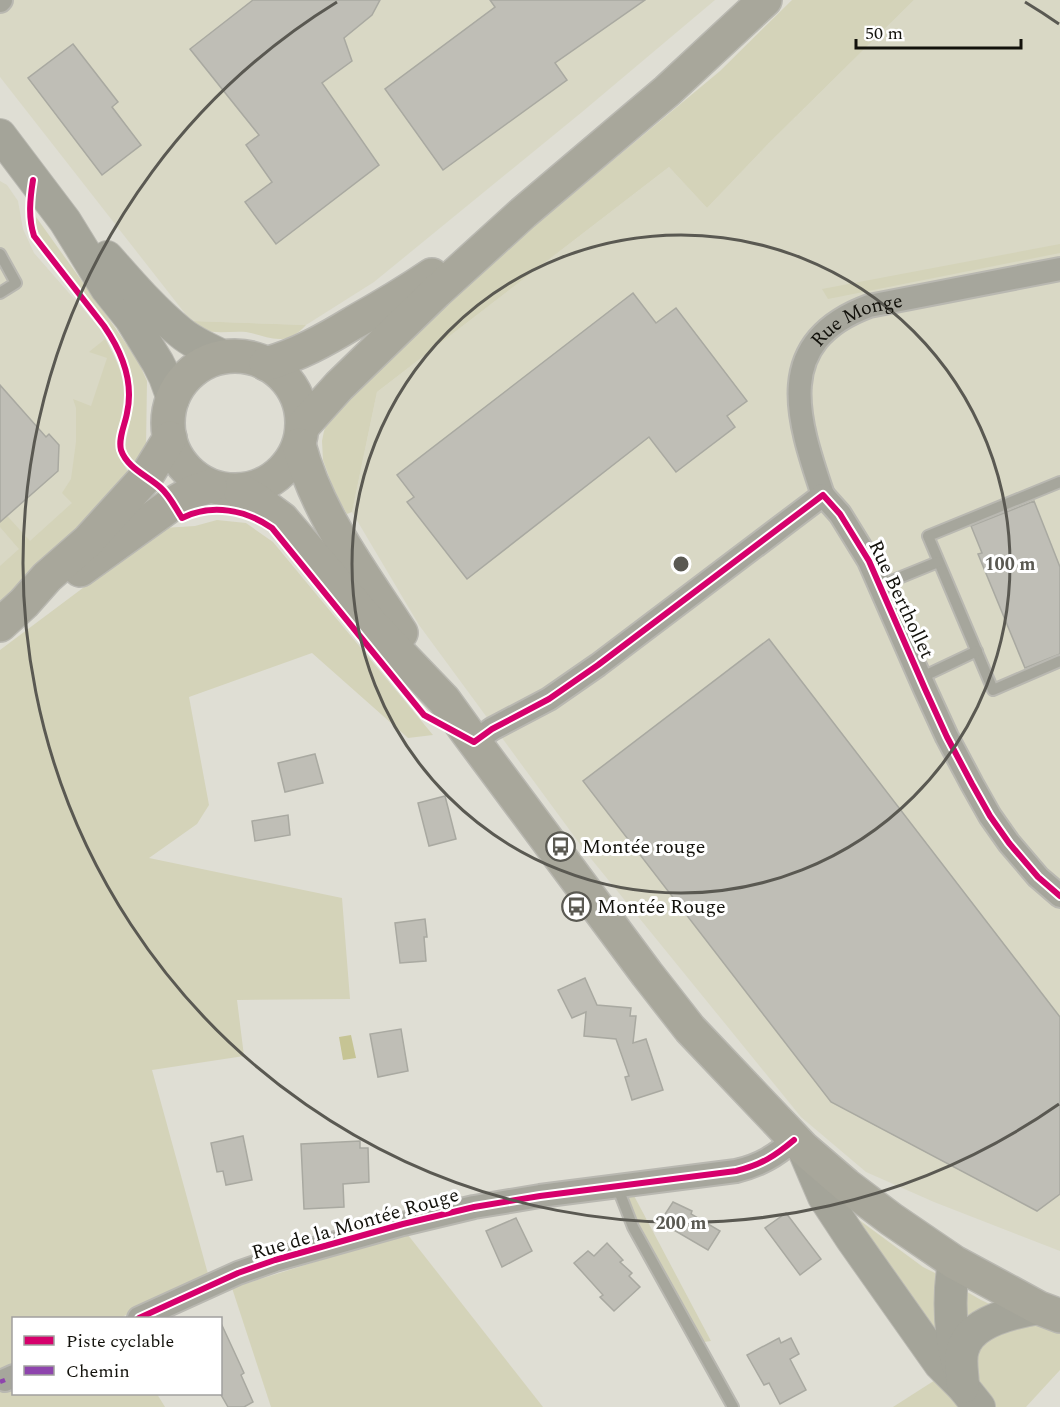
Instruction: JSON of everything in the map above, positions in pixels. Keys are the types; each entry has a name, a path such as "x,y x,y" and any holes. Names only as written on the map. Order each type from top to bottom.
{"main road":[{"path":"24,603 55,588 172,504 193,492 225,488 253,488 276,477 293,457 301,436 339,386 428,299 523,213 667,92 765,0"},
{"path":"266,364 313,346 398,298 523,213"},
{"path":"444,700 374,627 282,519 225,488 199,480 180,462 170,438 169,418 174,399 190,374 207,363 225,357 242,357 258,360 286,379 299,401 302,414 301,436 304,466 316,496 334,529 444,700 690,1029 792,1136 846,1185 954,1262 1050,1312"},
{"path":"0,625 47,577 87,541 146,477 170,438"}],"street":[{"path":"0,136 67,224 107,289 130,319 152,353 174,399"},
{"path":"67,224 103,253 138,293 179,332 225,357"},
{"name":"Rue Monge","path":"823,495 799,409 799,392 806,359 814,344 827,329 842,318 869,306 1060,269"},
{"path":"474,742 492,729 549,699 598,665 823,495"},
{"name":"Rue Berthollet","path":"823,495 840,514 869,561 952,747 990,816 1016,851 1060,896"},
{"path":"792,1136 824,1197 846,1230 940,1364 971,1397"},
{"name":"Rue de la Montée Rouge","path":"141,1317 275,1260 403,1224 474,1207 540,1196 736,1171 770,1158 792,1136"},
{"path":"954,1262 951,1279 950,1325 953,1347 971,1397"},
{"path":"971,1397 962,1352 969,1338 977,1330 1015,1312 1050,1312"}],"lane":[{"path":"0,254 16,283 0,293"},
{"path":"1060,482 928,536 993,690 1060,661"},
{"path":"879,586 938,562"},
{"path":"920,678 977,651"},
{"path":"617,1186 633,1227 733,1407"}],"shaded area":[{"path":"0,0 715,0 374,282 306,325 193,321 187,316 0,77"},
{"path":"792,0 914,0 769,143 707,208 669,167 377,392 352,512 347,514 335,493 323,460 322,441 330,416 353,387 509,247 720,71"},
{"path":"914,0 1060,0 1060,1251 934,1202 866,1172 801,1117 588,855 419,625 352,512 377,392 669,167 707,208 769,143"},
{"path":"0,181 7,185 18,201 23,229 34,253 103,332 114,359 112,444 118,467 0,579"},
{"path":"36,217 114,326 139,363 147,381 146,448 137,466 129,457 125,445 134,389 128,360 121,344 107,323 45,243 36,228"},
{"path":"1060,244 1060,253 828,299 822,289"},
{"path":"193,321 306,325 292,336 278,339 246,332 204,330"},
{"path":"105,339 122,375 124,385 125,404 116,446 132,479 0,606 0,566 19,549 0,527 0,508 30,541 72,503 62,493 71,479 76,442 76,408 73,399 91,406 107,358 89,352"},
{"path":"217,520 246,523 273,542 433,735 408,738 312,653 189,697 209,805 197,824 149,858 342,898 350,999 237,1000 244,1056 152,1070 208,1274 122,1317 12,1317 12,1369 0,1375 0,650 163,528 195,526"},
{"path":"351,1035 356,1058 343,1060 339,1037"},
{"path":"630,1192 711,1341 704,1342 698,1335 633,1212 628,1198"},
{"path":"855,1217 923,1267 935,1273 941,1280 939,1336"},
{"path":"408,1235 543,1407 271,1407 232,1288"},
{"path":"962,1289 998,1308 965,1332"},
{"path":"1029,1321 1060,1332 1060,1370 1026,1407 993,1407 979,1387 973,1367 981,1345 990,1334"},
{"path":"943,1375 967,1407 893,1407"},
{"path":"12,1384 12,1395 158,1395 165,1407 0,1407 0,1389"}],"building":[{"path":"253,0 380,0 372,15 344,38 352,61 322,83 379,165 276,244 245,202 272,182 246,145 259,135 190,49"},
{"path":"490,0 645,0 555,63 567,80 443,170 385,89 495,7"},
{"path":"73,44 118,102 112,107 141,145 102,175 28,78"},
{"path":"633,293 656,323 676,308 747,401 727,416 735,427 676,472 649,437 467,579 407,502 414,497 397,475"},
{"path":"0,385 46,437 49,434 59,445 58,471 0,522"},
{"path":"1034,501 1060,567 1060,654 1025,668 978,554 982,553 971,526"},
{"path":"769,639 1060,1017 1060,1194 1037,1211 831,1102 583,781"},
{"path":"315,754 323,783 285,792 278,763"},
{"path":"445,796 456,839 429,846 418,803"},
{"path":"288,815 290,835 255,841 252,821"},
{"path":"425,919 426,961 400,963 395,923"},
{"path":"585,978 597,1005 631,1008 630,1016 636,1016 633,1043 646,1039 663,1090 632,1100 625,1077 629,1076 616,1039 584,1036 586,1012 572,1018 558,990"},
{"path":"401,1029 408,1071 378,1077 370,1034"},
{"path":"243,1136 252,1180 226,1185 223,1171 217,1172 211,1143"},
{"path":"360,1141 360,1148 368,1148 369,1182 343,1184 344,1207 304,1209 301,1144"},
{"path":"673,1202 692,1211 691,1214 720,1231 708,1250 660,1222"},
{"path":"786,1213 821,1259 800,1275 765,1228"},
{"path":"516,1218 532,1251 502,1267 486,1231"},
{"path":"607,1243 623,1260 620,1262 632,1273 629,1276 640,1287 614,1311 574,1263 588,1251 594,1256"},
{"path":"222,1325 244,1373 241,1375 253,1402 244,1407 228,1407 221,1395"},
{"path":"779,1338 781,1343 791,1338 799,1354 790,1359 806,1390 780,1404 769,1383 764,1385 747,1355"}],"marked path":[{"path":"0,1382 5,1380"}],"cycle path":[{"path":"33,180 30,208 34,236 104,326 125,368 129,401 120,445 128,462 164,491 182,518 205,511 228,511 251,517 272,528 424,715 474,742 492,729 549,699 598,665 823,495 840,514 869,561 947,737 990,816 1038,877 1060,896"},
{"path":"141,1317 238,1273 275,1260 403,1224 474,1207 540,1196 736,1171 767,1159 794,1140"}],"place":[{"name":"Montée rouge","path":"561,846"},
{"name":"Montée Rouge","path":"576,906"}]}
